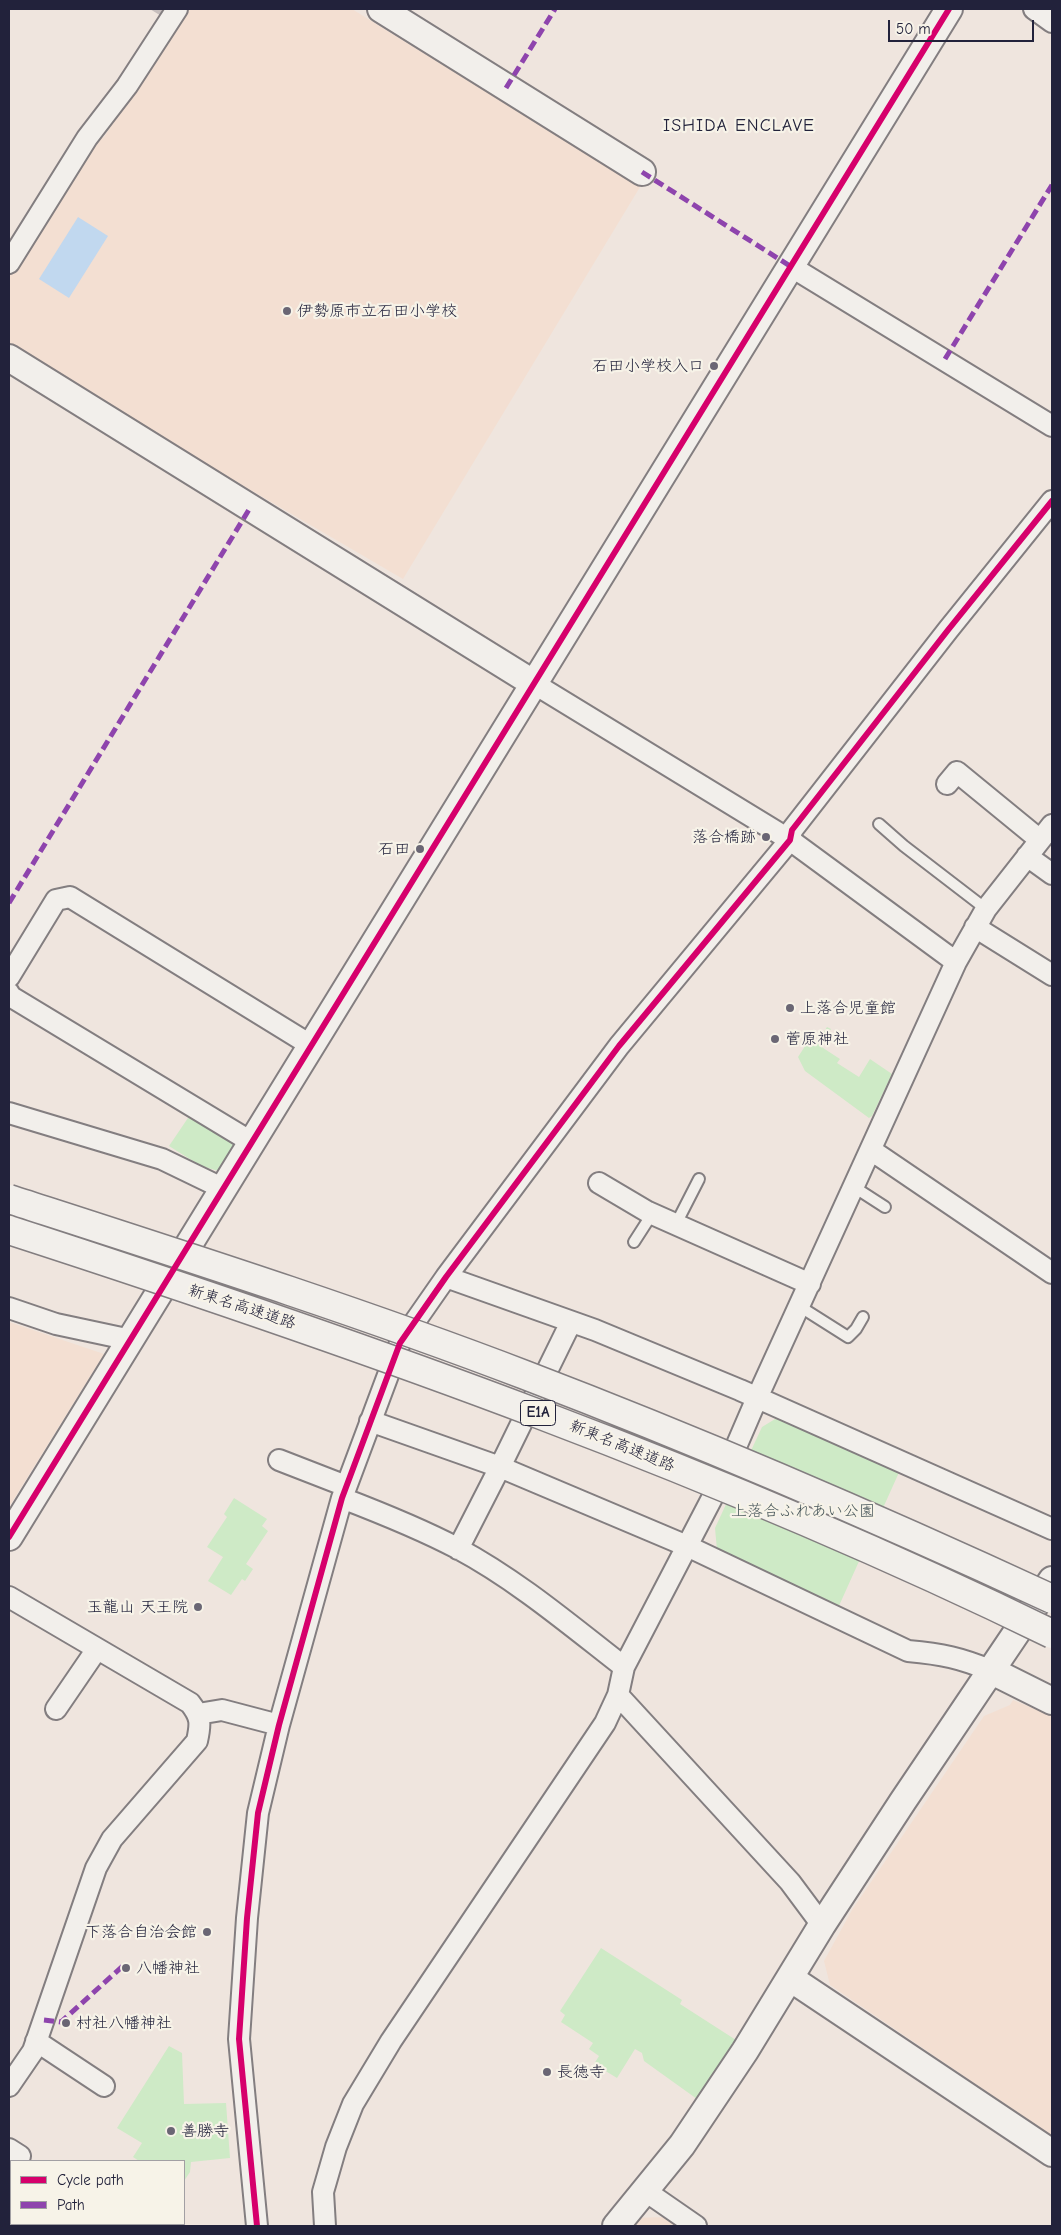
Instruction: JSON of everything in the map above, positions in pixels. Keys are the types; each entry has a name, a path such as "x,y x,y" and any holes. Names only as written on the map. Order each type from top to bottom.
{"highway":[{"name":"新東名高速道路","path":"9,1199 316,1300 524,1374 709,1448 887,1523 1052,1599"},
{"name":"新東名高速道路","path":"9,1230 306,1328 517,1404 701,1477 841,1537 1052,1634"},
{"path":"841,1537 939,1591 1052,1646"}],"street":[{"path":"381,9 642,172"},
{"path":"9,1537 253,1143 533,682 949,9"},
{"path":"1034,9 1052,22"},
{"path":"9,263 87,138 127,86 167,12"},
{"path":"790,266 1052,426"},
{"path":"9,358 790,840 956,962"},
{"path":"257,2226 239,2039 247,1918 258,1813 279,1726 344,1492 400,1343 446,1277 619,1046 790,840 792,830 948,630 1052,501"},
{"path":"325,2226 323,2192 336,2147 353,2104 391,2041 605,1724 618,1695 624,1667 723,1477 757,1398 956,962 986,909 1046,833 957,772"},
{"path":"1027,856 1052,874"},
{"path":"9,977 56,900 70,897 312,1046"},
{"path":"975,927 1052,975"},
{"path":"9,993 10,996 253,1143"},
{"path":"9,1113 162,1159 224,1189"},
{"path":"870,1150 1052,1273"},
{"path":"599,1183 652,1214 810,1284"},
{"path":"446,1277 571,1322 757,1398 1052,1529"},
{"path":"9,1308 56,1324 131,1340"},
{"path":"458,1549 571,1322"},
{"path":"370,1421 500,1467 687,1546 908,1651 962,1658 1052,1701"},
{"path":"289,1459 344,1492 458,1549 530,1594 624,1667"},
{"path":"616,2226 682,2145 745,2051 822,1925 903,1800 1052,1580"},
{"path":"9,1598 190,1703 198,1714 200,1727 197,1741 112,1840 96,1868 36,2041 29,2058 9,2086"},
{"path":"56,1709 97,1649"},
{"path":"618,1695 790,1882 822,1925"},
{"path":"198,1714 222,1710 279,1726"},
{"path":"790,1978 1052,2153"},
{"path":"36,2041 104,2086"},
{"path":"644,2190 696,2226"}],"lane":[{"path":"879,824 904,846 986,909"},
{"path":"676,1224 699,1179"},
{"path":"854,1187 885,1207"},
{"path":"634,1242 652,1214"},
{"path":"799,1306 848,1337 856,1329 863,1317"}],"shaded area":[{"name":"伊勢原市立石田小学校","path":"185,9 352,9 640,187 403,579 9,349 9,273 86,147 104,137"},
{"path":"9,1322 104,1354 9,1507"},
{"path":"1013,1700 1052,1716 1052,2136 830,1985 824,1961 852,1910 984,1716 1010,1705"},
{"path":"667,2217 681,2226 625,2226 630,2218"}],"green space":[{"path":"827,1027 831,1029 820,1046 840,1059 837,1063 859,1077 870,1059 892,1074 872,1116 869,1118 805,1071 798,1057 811,1037 818,1041"},
{"path":"190,1115 235,1142 237,1150 222,1172 201,1166 169,1146"},
{"name":"上落合ふれあい公園","path":"780,1416 901,1468 838,1608 717,1550 715,1528 762,1427"},
{"path":"234,1498 267,1519 262,1526 268,1531 246,1564 253,1569 245,1581 242,1579 231,1595 208,1581 223,1557 207,1547 227,1517 224,1514"},
{"path":"601,1948 682,2000 680,2004 736,2040 697,2099 644,2061 642,2053 635,2049 617,2078 594,2064 599,2056 589,2049 593,2043 561,2022 565,2015 560,2011"},
{"name":"善勝寺","path":"169,2046 182,2053 184,2104 226,2103 230,2158 191,2162 190,2172 185,2180 185,2160 138,2160 133,2157 142,2143 117,2128"}],"water":[{"path":"78,217 108,236 69,298 39,279"}],"tunnel":[{"path":"158,14 161,9"}],"marked path":[{"path":"506,88 555,9"},
{"path":"642,172 790,266"},
{"path":"945,359 1052,185"},
{"path":"9,903 250,508"},
{"path":"44,2020 61,2022 125,1964"}],"cycle path":[{"path":"9,1537 949,9"},
{"path":"257,2226 239,2039 247,1918 258,1813 279,1725 342,1498 400,1343 446,1277 619,1046 790,840 792,830 948,630 1052,501"}],"place":[{"name":"伊勢原市立石田小学校","path":"287,311"},
{"name":"石田小学校入口","path":"714,366"},
{"name":"落合橋跡","path":"766,837"},
{"name":"石田","path":"420,849"},
{"name":"上落合児童館","path":"790,1008"},
{"name":"菅原神社","path":"775,1039"},
{"name":"玉龍山 天王院","path":"198,1607"},
{"name":"下落合自治会館","path":"207,1932"},
{"name":"八幡神社","path":"126,1968"},
{"name":"村社八幡神社","path":"66,2023"},
{"name":"長徳寺","path":"547,2072"},
{"name":"善勝寺","path":"171,2131"}],"district":[{"name":"ISHIDA ENCLAVE","path":"739,126"}]}
